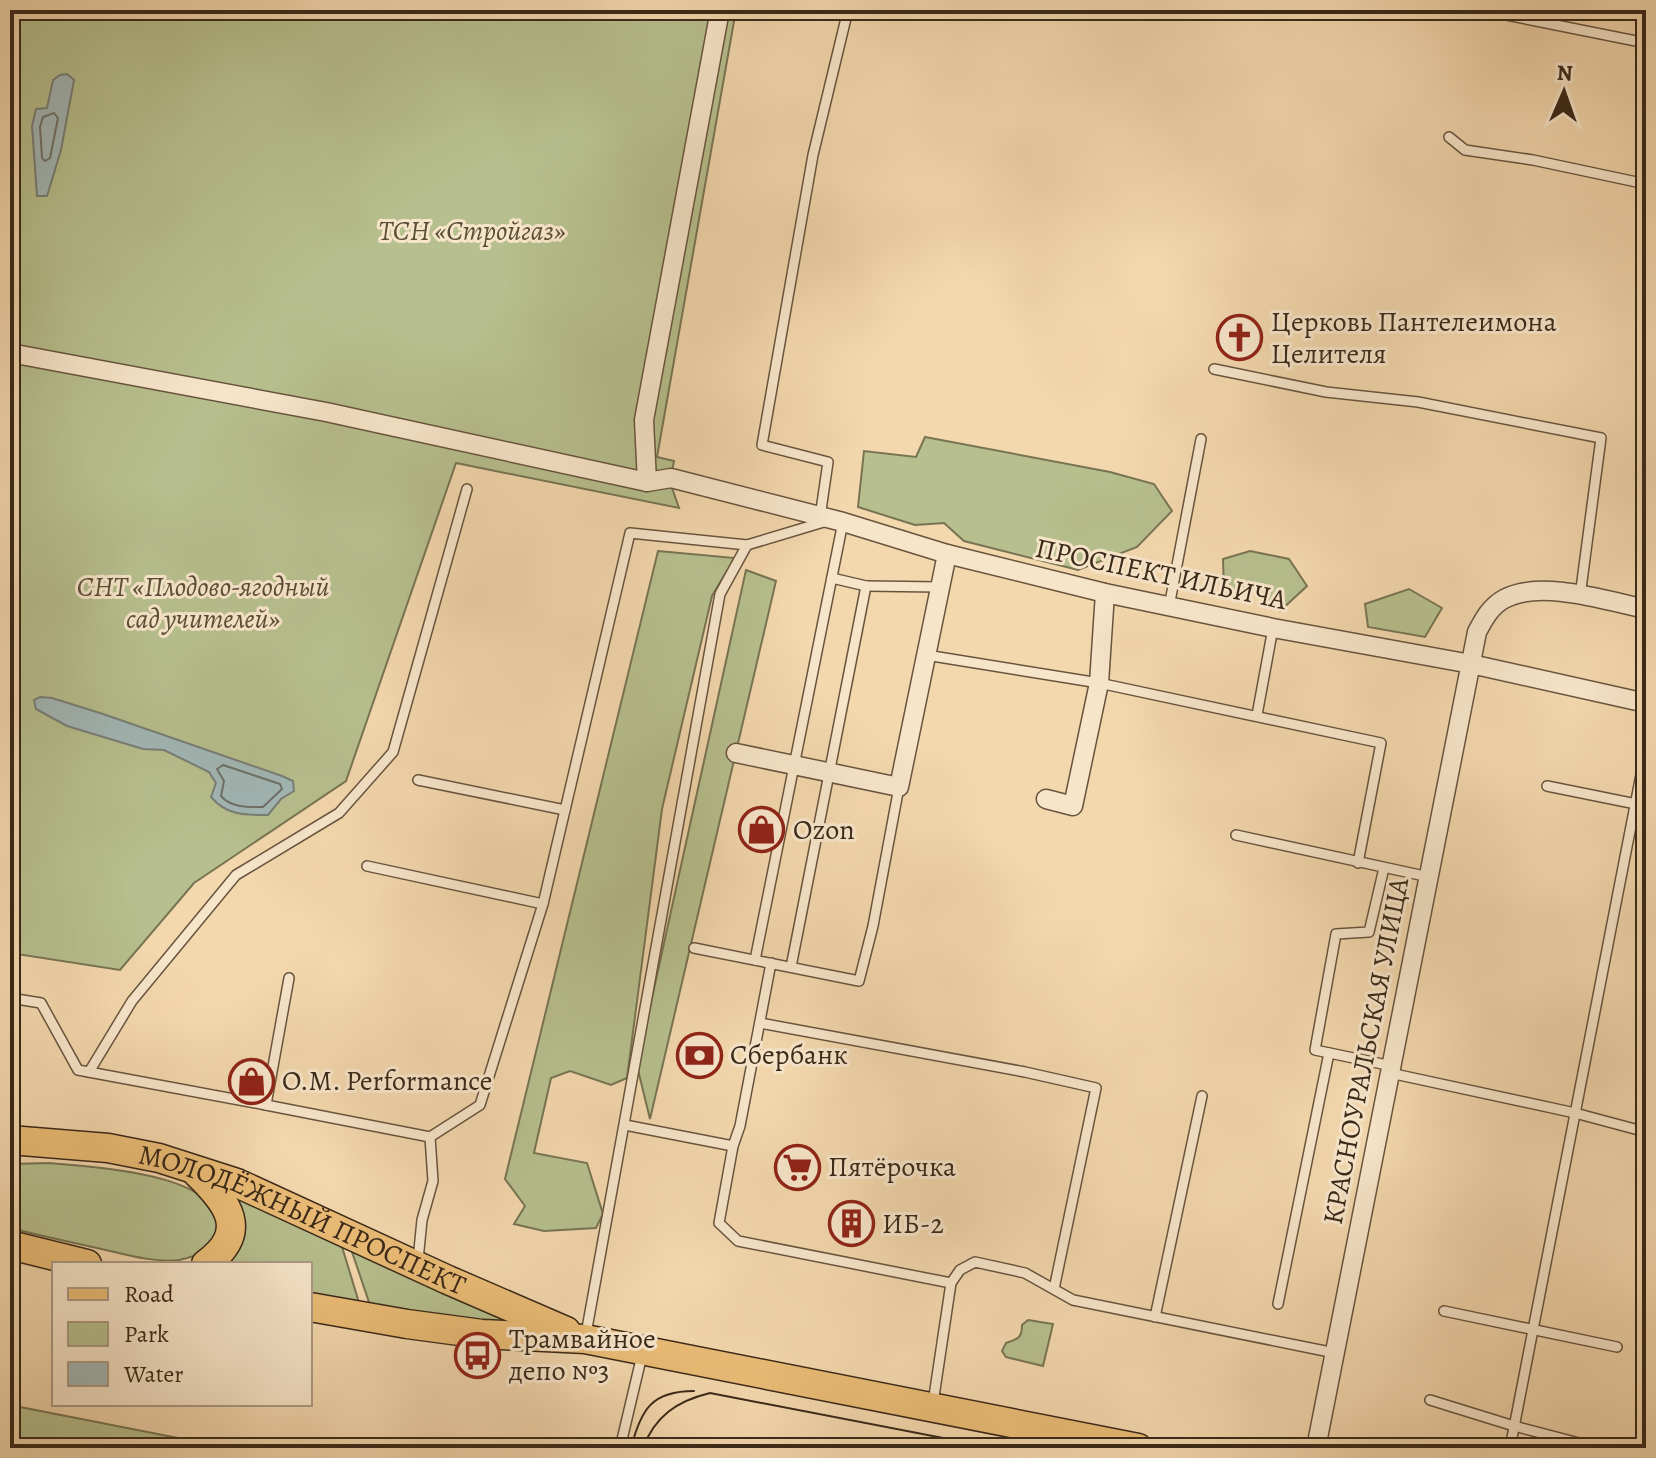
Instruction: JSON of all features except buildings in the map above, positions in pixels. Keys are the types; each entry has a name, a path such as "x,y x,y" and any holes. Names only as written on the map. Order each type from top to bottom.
{"main road":[{"name":"МОЛОДЁЖНЫЙ ПРОСПЕКТ","path":"10,1140 108,1148 159,1158 237,1183 585,1339"},
{"path":"193,1169 221,1196 229,1211 231,1228 227,1242 218,1256 209,1262"},
{"path":"10,1245 79,1262"},
{"name":"МОЛОДЁЖНЫЙ ПРОСПЕКТ","path":"312,1307 482,1334 585,1339 1138,1448"}],"street":[{"path":"647,482 644,420 720,10"},
{"name":"ПРОСПЕКТ ИЛЬИЧА","path":"10,353 326,412 647,482 671,478 832,519 947,554 1105,593 1471,664 1646,703"},
{"path":"736,753 899,787 947,554"},
{"path":"1471,664 1477,632 1488,612 1504,599 1525,591 1580,596 1646,609"},
{"path":"1046,799 1073,806 1099,683 1105,593"},
{"name":"КРАСНОУРАЛЬСКАЯ УЛИЦА","path":"1316,1448 1471,664"}],"lane":[{"path":"755,960 832,578 828,462 762,445 813,155 848,10"},
{"path":"1481,10 1646,43"},
{"path":"1449,137 1465,150 1533,160 1646,184"},
{"path":"1214,369 1326,392 1418,402 1601,438 1580,596"},
{"path":"1169,607 1201,439"},
{"path":"89,1072 132,1001 236,875 339,813 393,752 467,489"},
{"path":"10,998 41,1003 78,1070 430,1137 480,1105 543,904 630,533 747,545 832,519"},
{"path":"585,1339 720,594 747,545"},
{"path":"832,578 866,586 939,587"},
{"path":"791,967 866,586"},
{"path":"1257,715 1273,628"},
{"path":"926,655 1099,683 1381,743 1358,863"},
{"path":"1510,1448 1575,1113 1641,804 1646,749"},
{"path":"418,780 565,810"},
{"path":"1547,786 1641,804"},
{"path":"694,948 859,981 873,926 899,787"},
{"path":"1236,835 1429,877"},
{"path":"367,866 543,904"},
{"path":"1384,868 1369,932 1336,934 1315,1050 1646,1132"},
{"path":"771,963 719,1223 738,1241 951,1283"},
{"path":"266,1105 289,978"},
{"path":"760,1023 1096,1088 1054,1289"},
{"path":"1278,1304 1329,1053"},
{"path":"1155,1317 1202,1096"},
{"path":"625,1125 733,1146"},
{"path":"417,1266 422,1220 433,1181 430,1137"},
{"path":"932,1406 951,1283 960,1270 975,1262 1025,1273 1073,1300 1335,1353"},
{"path":"1444,1311 1617,1347"},
{"path":"620,1448 636,1390 642,1352"},
{"path":"1430,1400 1598,1448"}],"green space":[{"name":"ТСН «Стройгаз»","path":"10,10 736,10 657,457 674,461 670,482 679,508 456,463 346,781 194,883 120,970 10,953"},
{"path":"925,437 1110,472 1154,484 1172,511 1137,547 1078,570 964,541 944,523 915,525 858,507 864,451 916,457"},
{"path":"658,551 735,558 712,596 662,809 627,1078 611,1085 570,1071 551,1078 534,1153 587,1163 603,1214 596,1228 544,1231 514,1224 525,1206 505,1179"},
{"path":"1250,551 1289,559 1307,586 1280,611 1253,584 1224,593 1223,559"},
{"path":"746,570 776,581 650,1119 637,1066"},
{"path":"1409,589 1442,608 1425,637 1368,627 1365,604"},
{"path":"49,1163 123,1171 181,1185 203,1197 216,1213 215,1240 197,1255 179,1260 161,1260 10,1228 10,1164"},
{"path":"232,1192 340,1240 360,1306 312,1297 312,1262 227,1262"},
{"path":"350,1246 553,1333 371,1308"},
{"path":"1028,1320 1053,1324 1043,1366 1006,1357 1002,1351 1006,1343 1020,1336 1022,1325"},
{"path":"10,1405 229,1448 10,1448"}],"water":[{"path":"67,74 74,80 61,150 47,196 37,196 32,126 36,109 47,108 53,80"},
{"path":"40,697 103,714 282,776 293,781 294,791 281,799 268,815 230,811 211,797 216,783 209,772 164,750 143,749 67,726 36,709 34,700"}],"tram line":[{"path":"631,1448 639,1423 650,1405 668,1394 694,1391"},
{"path":"643,1448 654,1427 677,1405 710,1393 995,1448"},
{"path":"852,1448 875,1441 906,1440"}],"place":[{"name":"Церковь Пантелеимона Целителя","path":"1240,338"},
{"name":"Ozon","path":"762,830"},
{"name":"Сбербанк","path":"699,1055"},
{"name":"O.M. Performance","path":"251,1081"},
{"name":"Пятёрочка","path":"797,1167"},
{"name":"ИБ-2","path":"851,1224"},
{"name":"Трамвайное депо №3","path":"478,1355"}],"park label":[{"name":"СНТ «Плодово-ягодный сад учителей»","path":"203,603"}]}
